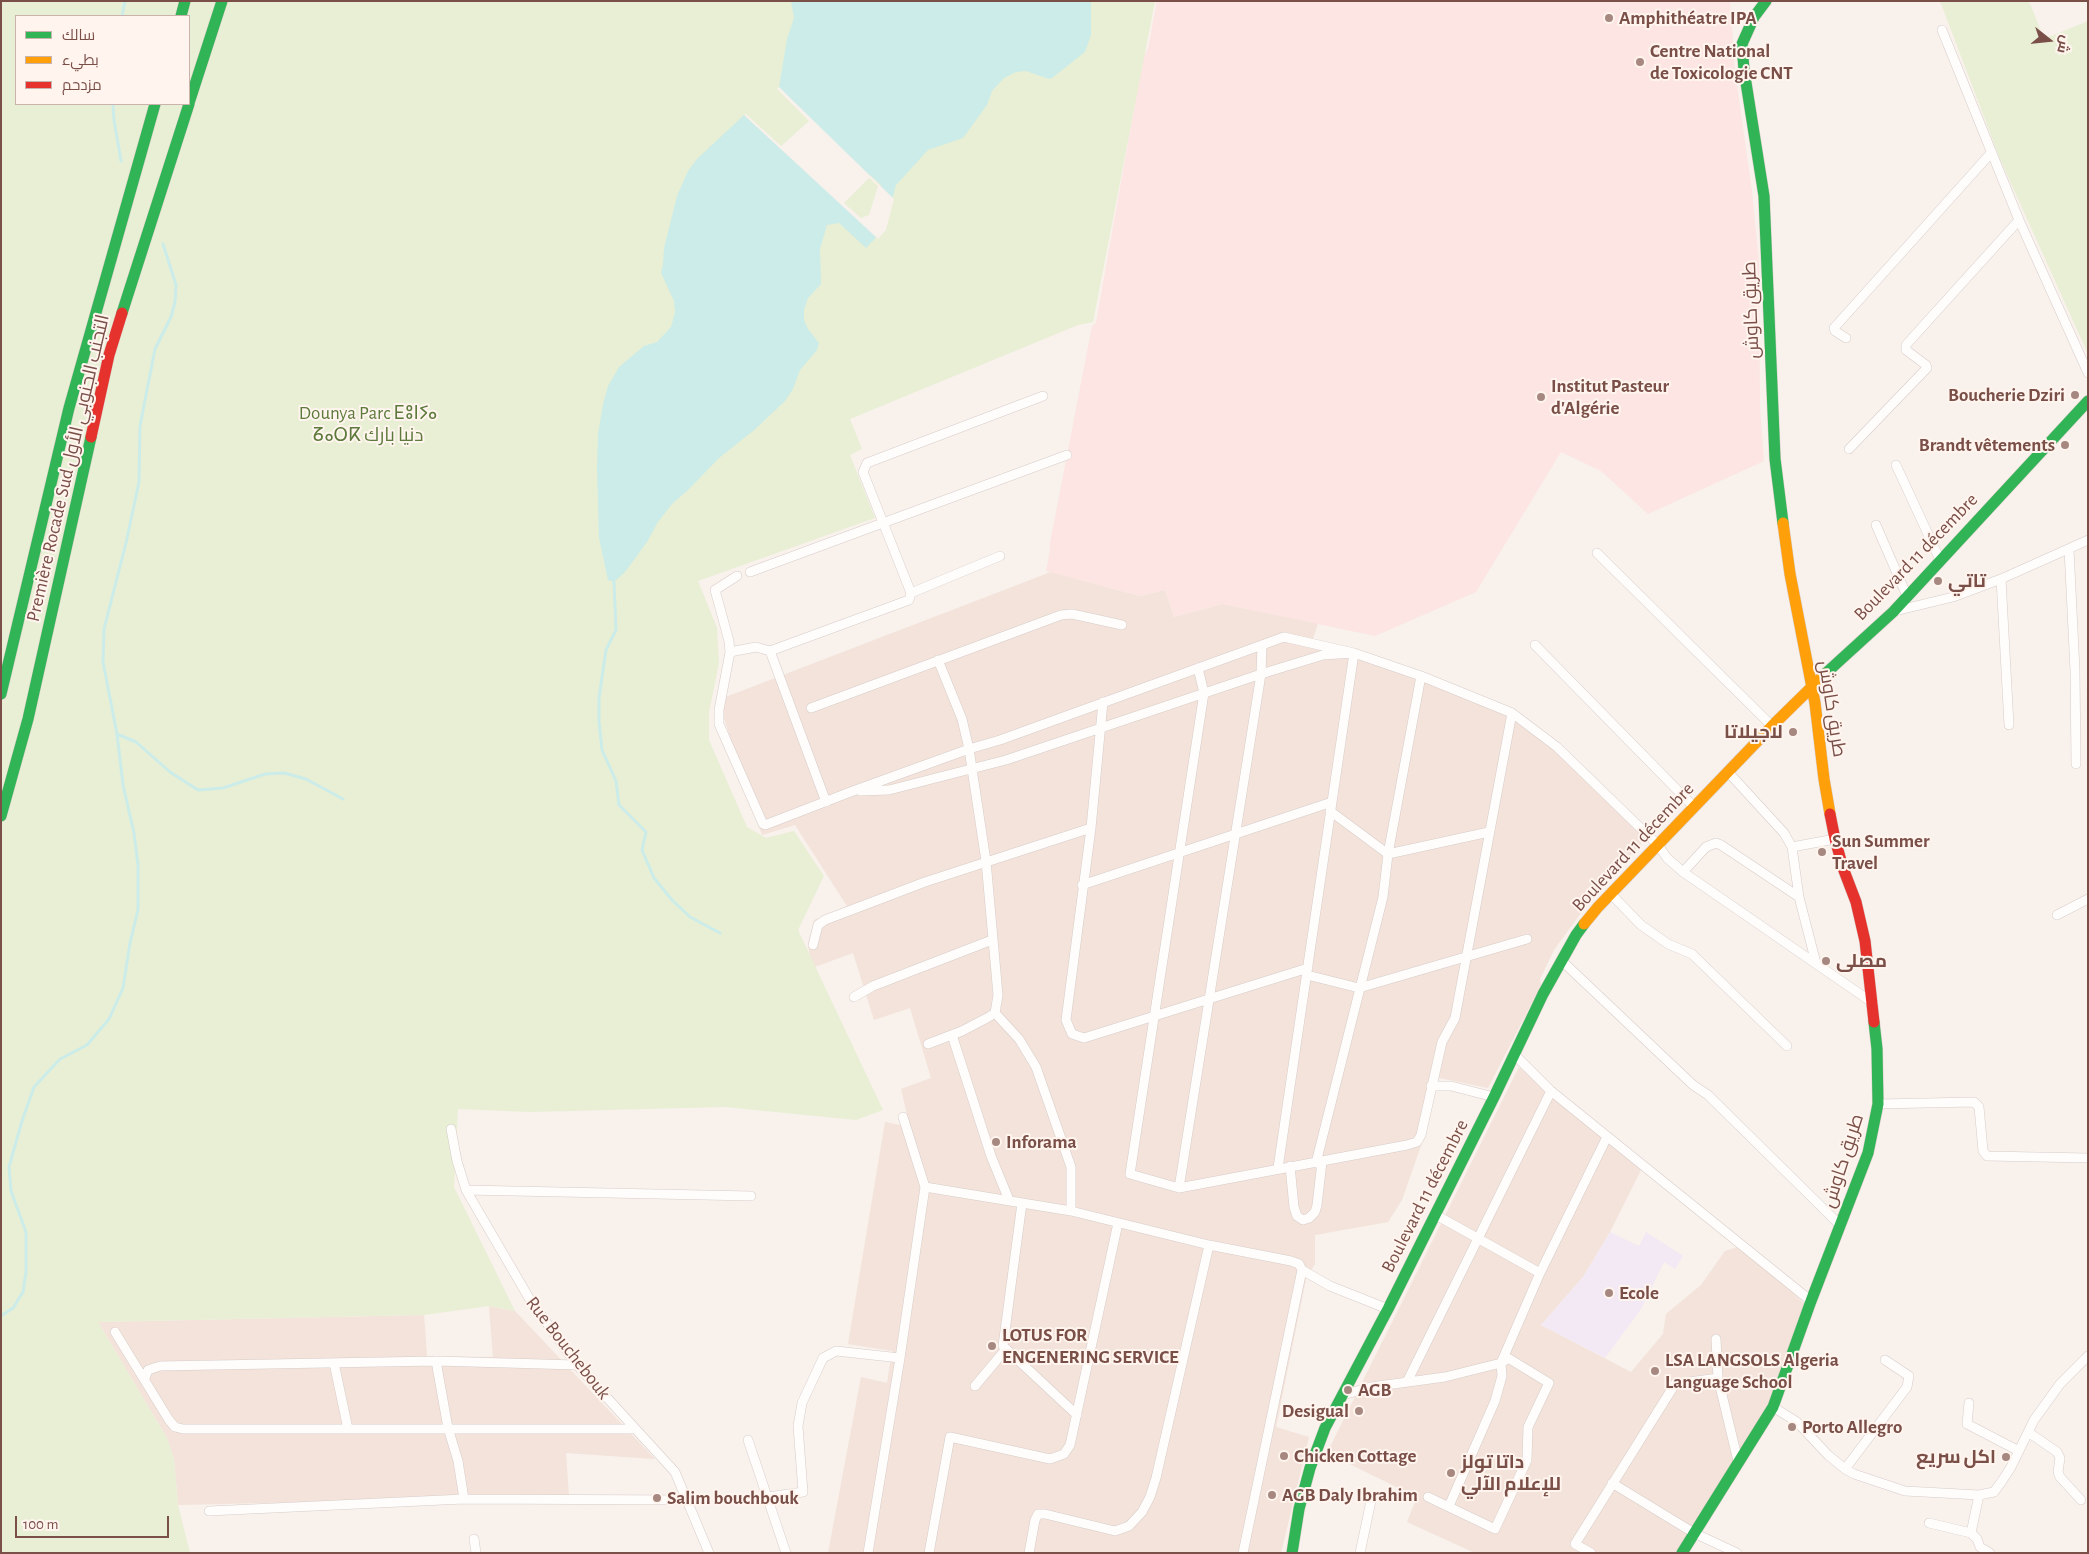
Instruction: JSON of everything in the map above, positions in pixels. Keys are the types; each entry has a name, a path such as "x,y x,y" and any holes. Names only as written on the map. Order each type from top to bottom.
{"main road":[{"path":"181,15 185,1"},
{"name":"Première Rocade Sud التجنب الجنوبي الأول","path":"190,101 222,1"},
{"name":"طريق كاوش","path":"1682,1553 1773,1407 1811,1301 1868,1153 1878,1104 1877,1049 1865,942 1856,902 1843,868 1835,839 1812,687 1790,574 1775,460 1764,196 1742,44 1754,17 1766,1"},
{"name":"Première Rocade Sud التجنب الجنوبي الأول","path":"1,694 69,408 155,105"},
{"name":"Première Rocade Sud التجنب الجنوبي الأول","path":"1,816 28,719 109,355 189,105"},
{"name":"Boulevard 11 décembre","path":"1292,1553 1299,1510 1310,1468 1325,1428 1436,1214 1543,994 1576,935 1610,893 1729,773 1772,726 1893,612 2088,401"}],"street":[{"path":"1942,30 2019,220 2088,373"},
{"path":"1846,338 1835,331 1834,328 1991,152"},
{"path":"1849,449 1927,368 1906,350 1906,344 2019,220"},
{"path":"730,652 756,647 770,651 909,600 911,593 863,472 867,463 1043,396"},
{"path":"750,572 1067,455"},
{"path":"1896,466 1940,560"},
{"path":"1876,525 1907,596"},
{"path":"1893,612 1953,597 2001,579 2088,540"},
{"path":"2069,549 2075,671 2076,764"},
{"path":"1597,553 1772,726"},
{"path":"911,593 1000,556"},
{"path":"737,576 715,590 729,641 730,652 719,710 719,724 763,824 769,825 853,791 1284,637 1354,653 1421,676 1512,713 1557,747 1658,845 1683,872 1872,1003"},
{"path":"2001,579 2009,725"},
{"path":"811,708 1060,615 1072,614 1122,626"},
{"path":"1179,1188 1234,833 1262,674 1262,644"},
{"path":"1535,645 1694,807"},
{"path":"770,651 826,802"},
{"path":"853,791 890,790 1006,760 1323,655 1354,653"},
{"path":"1278,1168 1354,653"},
{"path":"928,1044 952,1035 995,1013 998,995 986,861 970,769 969,749 962,719 938,660"},
{"path":"1198,668 1204,693 1130,1174 1179,1188 1417,1142 1421,1135 1442,1042 1455,1018 1512,713"},
{"path":"1290,1166 1294,1207 1297,1216 1303,1220 1309,1218 1315,1212 1317,1204 1319,1162 1359,988 1383,897 1388,854 1421,676"},
{"path":"1103,702 1090,828 1066,1020 1072,1034 1084,1038 1208,997 1308,971 1359,988 1527,939"},
{"path":"1729,773 1784,833 1792,848 1799,897 1816,963"},
{"path":"1082,885 1234,833 1331,807"},
{"path":"1331,807 1388,854"},
{"path":"813,945 818,926 825,920 924,882 1090,828"},
{"path":"1388,854 1489,832"},
{"path":"1792,848 1835,839"},
{"path":"1683,872 1706,847 1716,843 1799,897"},
{"path":"1610,893 1641,925 1668,944 1692,954 1787,1046"},
{"path":"2057,915 2088,898"},
{"path":"854,997 873,986 992,940"},
{"path":"1562,961 1693,1085 1708,1095 1841,1226"},
{"path":"995,1013 1019,1039 1036,1067 1071,1167 1071,1211"},
{"path":"952,1035 991,1156 1009,1200"},
{"path":"1514,1054 1552,1091 1607,1137 1811,1301"},
{"path":"1431,1086 1451,1086 1494,1097"},
{"path":"1407,1382 1552,1091"},
{"path":"1878,1104 1974,1102 1979,1107 1983,1151 1987,1156 2088,1158"},
{"path":"868,1553 900,1358 924,1187 903,1117"},
{"name":"Rue Bouchebouk","path":"451,1129 457,1161 466,1190 529,1298 577,1364 675,1472 709,1553"},
{"path":"1449,1506 1496,1401 1502,1376 1501,1363 1540,1273 1607,1137"},
{"path":"924,1187 1071,1211 1209,1245 1291,1261 1299,1264 1302,1270 1330,1286 1388,1309"},
{"path":"466,1190 751,1196"},
{"path":"1022,1203 1003,1346 1077,1415"},
{"path":"1436,1214 1540,1273"},
{"path":"929,1553 950,1437 1050,1459 1064,1454 1070,1445 1118,1223"},
{"path":"1029,1553 1035,1520 1038,1514 1045,1514 1115,1531 1129,1526 1142,1512 1156,1478 1209,1245"},
{"path":"1243,1553 1302,1270"},
{"path":"115,1332 145,1378 169,1420 175,1427 183,1429 634,1429"},
{"path":"1716,1339 1718,1378 1738,1461"},
{"path":"975,1386 1006,1349"},
{"path":"768,1497 803,1492 798,1426 802,1403 823,1358 836,1351 900,1358"},
{"path":"1773,1407 1797,1422 1845,1469 1881,1484 1905,1491 1979,1495 1994,1492 2012,1467 2034,1420 2060,1384 2088,1356"},
{"path":"1343,1395 1371,1387 1445,1377 1501,1363 1508,1358 1549,1384 1528,1427 1527,1460 1495,1529 1428,1497"},
{"path":"1845,1469 1906,1386 1909,1376 1885,1360"},
{"path":"436,1361 448,1428 458,1461 464,1499"},
{"path":"145,1378 148,1370 160,1366 436,1361 577,1364"},
{"path":"334,1363 348,1429"},
{"path":"1591,1553 1575,1544 1675,1384 1718,1378"},
{"path":"1969,1402 1967,1424 2019,1451"},
{"path":"2028,1432 2057,1452 2060,1458 2058,1472 2060,1477 2081,1500"},
{"path":"748,1440 786,1553"},
{"path":"1612,1483 1694,1533 1737,1553"},
{"path":"1971,1533 1979,1495"},
{"path":"1360,1553 1372,1496"},
{"path":"209,1511 464,1499 688,1500"},
{"path":"1930,1523 1971,1533 1978,1539 1980,1547 1990,1553"},
{"path":"474,1539 476,1553"}],"shaded area":[{"name":"Institut Pasteur d'Algérie","path":"1157,1 1730,1 1735,71 1752,191 1759,263 1760,406 1764,461 1648,514 1601,471 1561,452 1476,592 1375,636 1222,604 1174,617 1165,590 1140,596 1046,571 1092,326 1096,323 1143,58 1148,49"},
{"path":"1051,572 1140,596 1165,590 1174,617 1222,604 1318,623 1311,645 1343,652 1411,675 1509,714 1543,739 1646,838 1592,898 1554,950 1540,979 1541,985 1488,1088 1435,1077 1424,1137 1402,1200 1388,1222 1315,1235 1315,1264 1306,1279 1276,1427 1309,1437 1281,1553 828,1553 861,1377 887,1383 892,1351 848,1344 885,1122 910,1127 901,1089 931,1078 910,1008 874,1020 853,953 812,968 808,945 814,920 847,906 795,825 762,835 718,700"},
{"path":"1519,1067 1641,1170 1610,1232 1583,1277 1541,1325 1631,1372 1663,1334 1666,1314 1701,1285 1725,1251 1738,1247 1786,1286 1805,1305 1767,1408 1677,1553 1475,1553 1407,1522 1417,1497 1327,1453"},
{"name":"Ecole","path":"1610,1232 1639,1246 1646,1232 1683,1256 1675,1269 1664,1262 1641,1309 1605,1358 1541,1325 1583,1277"},
{"path":"489,1306 515,1311 655,1459 566,1453 569,1496 178,1505 174,1459 167,1438 98,1322 424,1315 427,1356 493,1357"}],"green space":[{"name":"Dounya Parc ⴹⵓⵏⵢⴰ ⵒⴰⵔⴽ دنيا بارك","path":"1,1 1155,1 1093,322 1078,325 850,419 862,449 850,455 875,518 698,581 717,628 719,663 709,712 709,740 747,827 766,838 794,831 824,876 798,930 883,1110 856,1120 725,1107 530,1112 458,1109 454,1187 515,1311 489,1306 424,1315 98,1322 167,1438 174,1459 178,1505 190,1553 1,1553"},
{"path":"1940,1 2029,1 2044,39 2088,21 2088,354 2000,159"}],"water":[{"path":"791,1 1091,1 1091,35 1085,52 1052,78 1049,79 1026,71 1016,72 1004,78 992,91 987,105 963,138 928,150 896,185 884,229 866,248 839,223 827,225 820,249 821,284 808,298 804,310 804,320 808,329 819,343 817,350 800,370 793,389 785,401 753,431 719,458 672,504 625,572 614,582 608,580 599,538 598,434 608,386 619,367 644,346 657,342 671,327 675,312 674,301 661,273 664,248 677,196 688,171 697,159 744,115 781,149 813,122 779,87 787,39 794,18","holes":["870,175 881,185 869,220 860,221 840,203"]}],"pier":[{"path":"779,87 894,199 886,230 878,239 744,115 746,114 781,146 809,121 777,89","holes":["869,178 878,186 869,215 861,218 844,203"]}],"waterway":[{"path":"122,15 125,1"},
{"path":"113,105 121,161"},
{"path":"1,1316 13,1308 23,1292 26,1272 26,1232 11,1191 9,1167 22,1121 34,1087 60,1059 87,1045 109,1019 123,988 130,943 138,910 138,865 134,833 123,785 117,734 103,662 104,629 139,482 140,426 155,349 171,317 175,302 176,285 163,244"},
{"path":"614,582 616,630 606,650 599,698 602,750 616,781 619,805 646,832 642,850 654,878 672,900 690,917 720,933"},
{"path":"117,734 136,742 170,772 198,790 223,788 265,774 284,773 306,779 343,799"}],"traffic: fast":[{"path":"181,15 185,1"},
{"path":"190,100 222,1"},
{"path":"1766,1 1754,17 1742,44 1744,70 1764,196 1775,459 1783,523"},
{"path":"1,694 69,408 155,105"},
{"path":"122,313 189,105"},
{"path":"1825,674 1893,612 2088,401"},
{"path":"1,816 28,719 91,437"},
{"path":"1292,1553 1299,1509 1310,1468 1325,1428 1388,1309 1494,1097 1543,994 1584,924"},
{"path":"1682,1553 1773,1407 1811,1301 1868,1153 1878,1104 1877,1049 1874,1022"}],"traffic: slow":[{"path":"1783,523 1790,574 1815,703 1830,814"},
{"path":"1584,924 1598,907 1772,726 1825,674"}],"traffic: jam":[{"path":"91,437 109,355 122,313"},
{"path":"1830,814 1835,839 1843,868 1856,902 1865,941 1874,1022"}],"place":[{"name":"Amphithéatre IPA","path":"1609,18"},
{"name":"Centre National de Toxicologie CNT","path":"1640,62"},
{"name":"Boucherie Dziri","path":"2075,395"},
{"name":"Institut Pasteur d'Algérie","path":"1541,397"},
{"name":"Brandt vêtements","path":"2065,445"},
{"name":"تاتي","path":"1938,581"},
{"name":"لاجيلاتا","path":"1793,732"},
{"name":"Sun Summer Travel","path":"1822,852"},
{"name":"مصلى","path":"1826,961"},
{"name":"Inforama","path":"996,1142"},
{"name":"Ecole","path":"1609,1293"},
{"name":"LOTUS FOR ENGENERING SERVICE","path":"992,1346"},
{"name":"LSA LANGSOLS Algeria Language School","path":"1655,1371"},
{"name":"AGB","path":"1348,1390"},
{"name":"Desigual","path":"1359,1411"},
{"name":"Porto Allegro","path":"1792,1427"},
{"name":"Chicken Cottage","path":"1284,1456"},
{"name":"اكل سريع","path":"2006,1457"},
{"name":"داتا تولز للإعلام الآلي","path":"1451,1473"},
{"name":"AGB Daly Ibrahim","path":"1272,1495"},
{"name":"Salim bouchbouk","path":"657,1498"}]}
